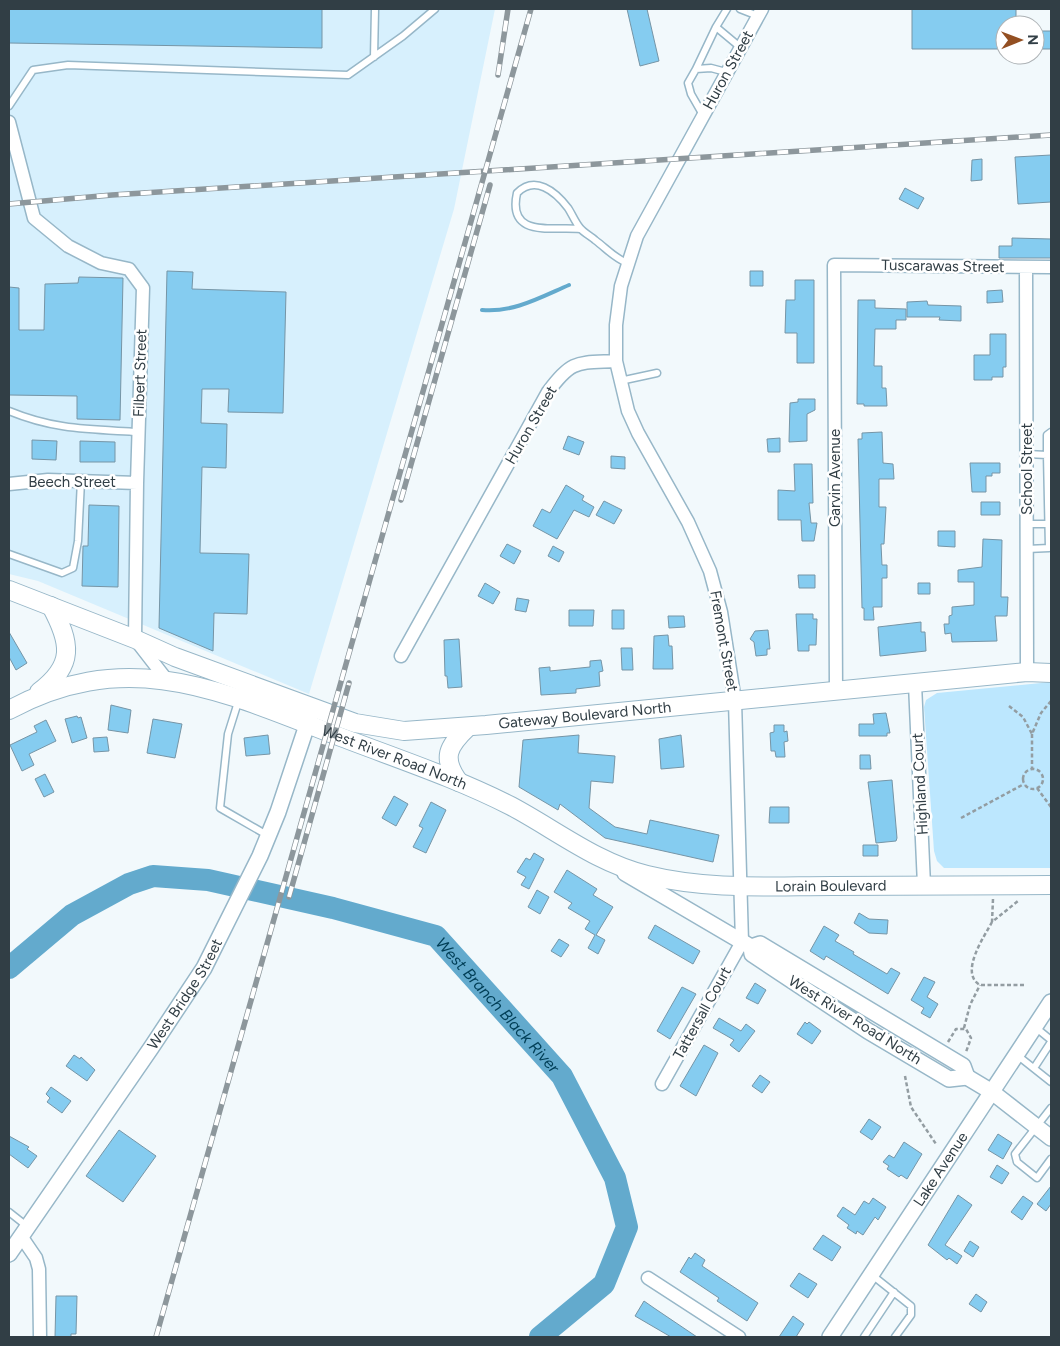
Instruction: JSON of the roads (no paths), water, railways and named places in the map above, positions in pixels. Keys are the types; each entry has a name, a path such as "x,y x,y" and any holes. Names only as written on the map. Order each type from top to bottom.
{"main road":[{"path":"9,590 135,639 242,691"},
{"path":"30,699 60,674 66,658 65,635 51,606"},
{"name":"Gateway Boulevard North","path":"310,716 404,731 1027,672 1051,673"},
{"name":"West River Road North","path":"9,710 30,699 79,683 97,680 137,677 166,679 210,689 242,691 310,716 459,782 512,807 611,864"},
{"path":"459,782 450,769 449,750 454,741 468,726"},
{"name":"Lorain Boulevard","path":"611,864 683,883 739,887 1051,885"}],"street":[{"name":"Huron Street","path":"401,656 548,392 563,372 580,363 616,361 616,325 620,286 636,236 760,12"},
{"name":"Filbert Street","path":"9,122 34,218 68,246 101,263 128,269 143,288 138,432 135,639"},
{"name":"Tuscarawas Street","path":"834,265 1051,267"},
{"name":"Garvin Avenue","path":"834,265 836,691"},
{"name":"School Street","path":"1026,267 1027,672"},
{"name":"Fremont Street","path":"616,361 628,410 638,433 688,522 710,571 721,612 735,701 739,887 746,944"},
{"name":"Beech Street","path":"9,484 48,480 137,482"},
{"path":"135,639 166,679"},
{"name":"Highland Court","path":"915,684 924,885"},
{"name":"West Bridge Street","path":"9,1254 194,985 260,856 310,716"},
{"name":"West River Road North","path":"611,864 746,944 752,954 920,1062 949,1079 967,1077 992,1092 1051,1138"},
{"name":"Tattersall Court","path":"662,1084 746,944"},
{"name":"Lake Avenue","path":"834,1336 871,1275 1051,1002"},
{"path":"24,1232 39,1269 40,1337"},
{"path":"648,1278 738,1337"}],"lane":[{"path":"374,57 375,9"},
{"path":"9,106 33,70 68,65 348,75 404,36 435,9"},
{"path":"703,115 691,94 688,83 727,9"},
{"path":"740,9 760,12"},
{"path":"716,27 740,47"},
{"path":"696,69 711,68 726,72"},
{"path":"580,229 531,227 522,222 516,214 517,193 523,187 533,184 543,186 557,196 568,208 580,229 598,241 615,258 627,262"},
{"path":"620,381 657,373"},
{"path":"9,411 27,419 62,428 138,432"},
{"path":"1027,549 1049,548 1050,502 1047,455 1048,434 1051,432"},
{"path":"1027,454 1047,455"},
{"path":"9,554 62,573 73,568 78,541 81,481"},
{"path":"1027,524 1049,524"},
{"path":"242,691 228,734 220,808 268,835"},
{"path":"1034,1027 1051,1041 1034,1068"},
{"path":"1016,1054 1051,1082"},
{"path":"1051,1108 1015,1154 1017,1162 1037,1178 1051,1159"},
{"path":"9,1212 24,1232"},
{"path":"871,1275 911,1306 911,1315 895,1337"},
{"path":"864,1337 894,1292"}],"waterway":[{"path":"482,310 516,307 569,285"},
{"name":"West Branch Black River","path":"9,968 72,915 129,884 153,876 208,880 333,908 436,936 562,1076 615,1178 627,1227 604,1284 540,1337"}],"railway":[{"path":"498,75 508,9"},
{"path":"156,1337 531,9"},
{"path":"9,204 112,195 1051,135"},
{"path":"401,500 490,185"},
{"path":"289,897 349,683"}]}
